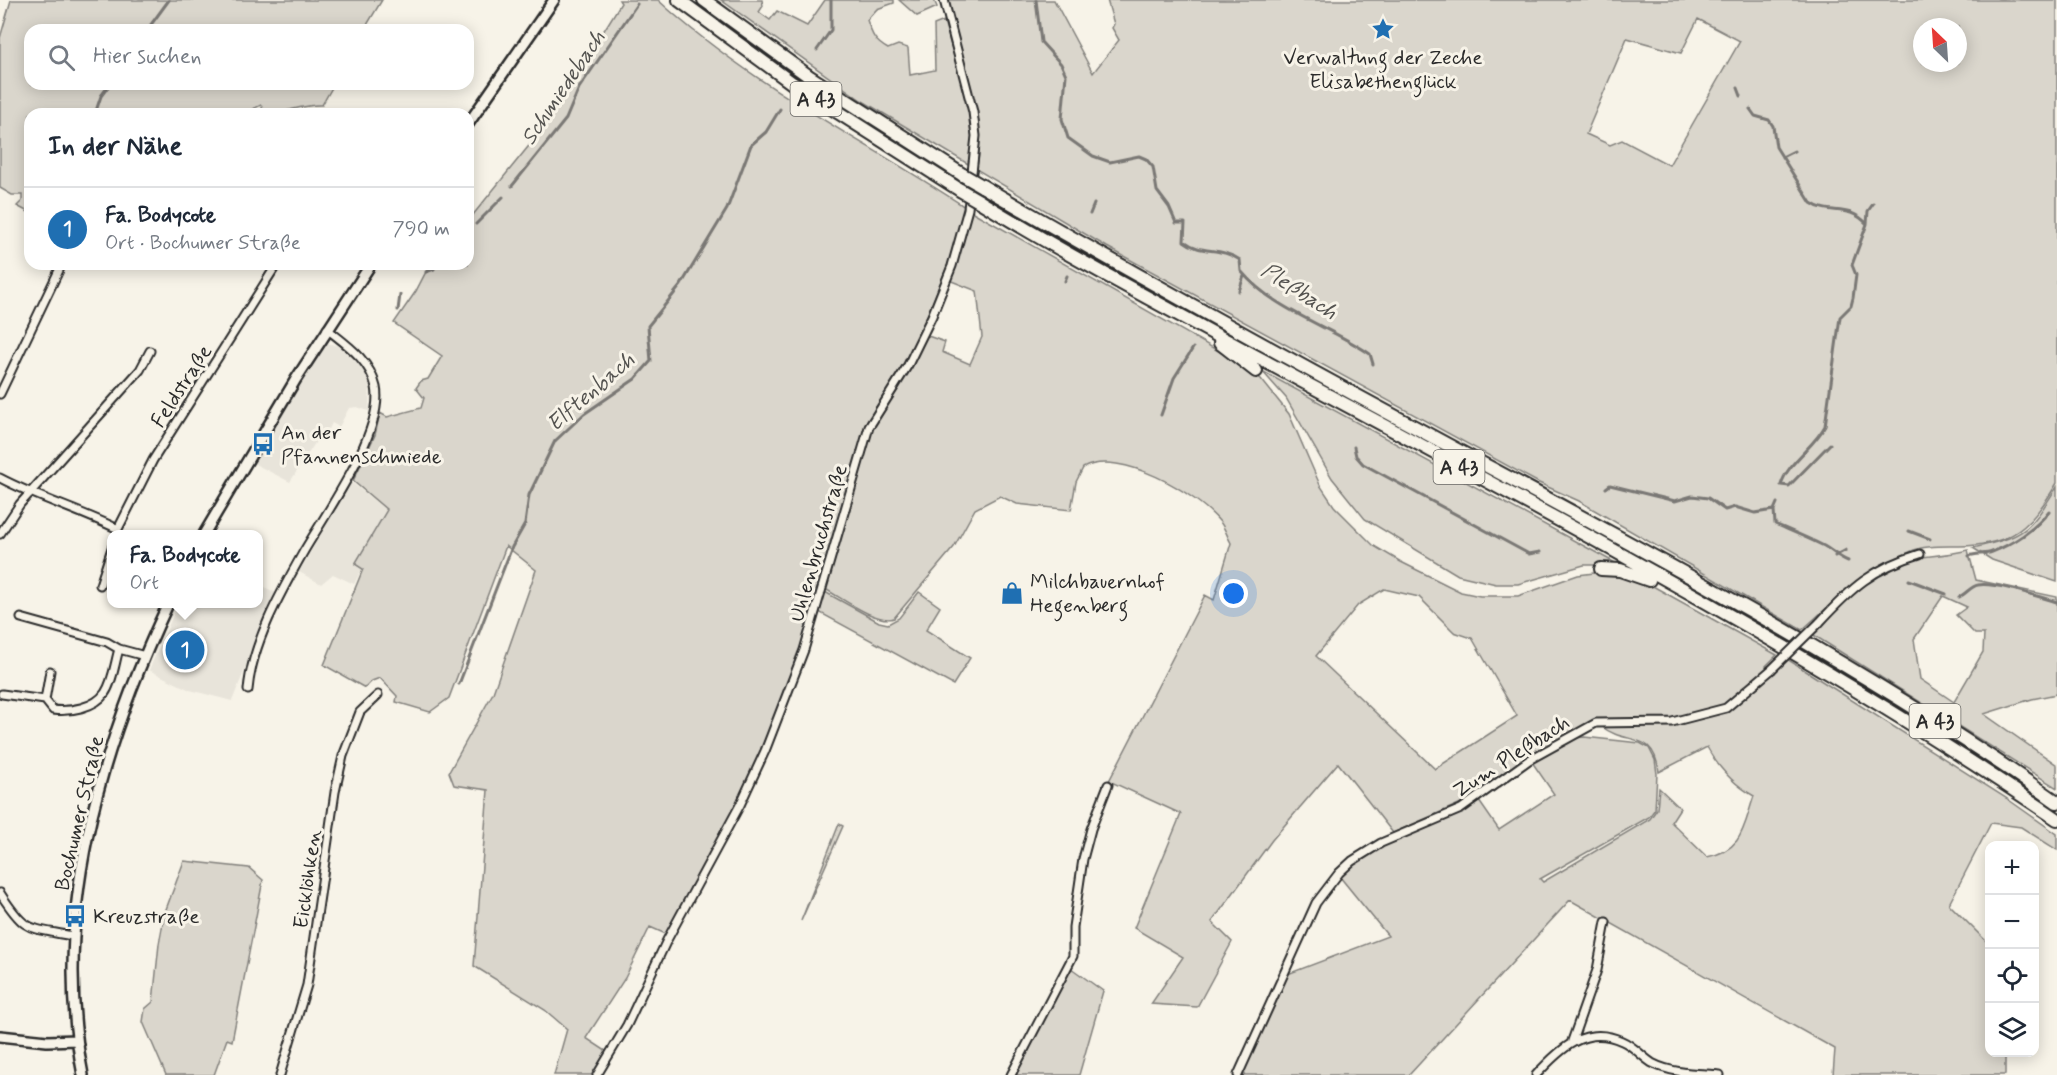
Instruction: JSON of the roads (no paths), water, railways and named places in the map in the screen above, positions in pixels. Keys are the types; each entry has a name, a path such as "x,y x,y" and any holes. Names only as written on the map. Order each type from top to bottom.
{"highway":[{"name":"A 43","path":"679,0 792,83 960,190 1200,327 1717,609 1890,711 2057,819"},
{"name":"A 43","path":"704,0 810,77 963,175 1181,299 1644,550 1811,645 1934,720 2057,802"},
{"path":"1200,327 1256,371"},
{"path":"1601,569 1637,574 1717,609"}],"main road":[{"path":"474,115 554,0"},
{"path":"206,530 327,330 366,270"},
{"name":"Bochumer Straße","path":"83,1075 76,1040 71,986 72,936 81,871 115,737 166,608"},
{"path":"0,1036 47,1041 76,1040"}],"street":[{"name":"Uhlenbruchstraße","path":"597,1075 627,1025 667,940 740,805 765,751 804,650 869,427 908,365 932,316 952,266 968,208 976,136 973,112 944,0"},
{"path":"0,394 59,270"},
{"name":"Feldstraße","path":"118,530 153,460 273,270"},
{"path":"248,690 250,670 269,623 294,571 361,452 376,409 376,388 369,369 356,352 327,330"},
{"path":"0,534 30,494 140,369 150,351"},
{"name":"Feldstraße","path":"0,478 30,494 62,504 113,530"},
{"name":"Zum Pleßbach","path":"1238,1075 1316,903 1339,873 1352,861 1381,843 1461,809 1529,760 1596,723 1672,722 1726,708 1771,670 1855,585 1888,566 1920,554"},
{"path":"100,585 107,561"},
{"path":"21,618 107,642 119,649 145,656"},
{"path":"2,694 45,700 53,710 69,711 98,700 106,692 119,649"},
{"path":"45,700 50,671"},
{"name":"Eicklöhken","path":"280,1075 307,985 335,792 343,756 360,712 378,695"},
{"path":"1011,1075 1073,956 1072,927 1083,859 1090,829 1108,785"},
{"path":"0,893 19,921 26,926 72,936"},
{"path":"1572,1041 1597,970 1606,922"},
{"path":"1536,1075 1572,1041 1583,1036 1608,1037 1622,1041 1660,1065 1694,1074 1720,1075"}],"waterway":[{"path":"151,24 169,0"},
{"name":"Elftenbach","path":"817,50 831,30 831,0"},
{"name":"Pleßbach","path":"1036,0 1041,42 1061,64 1066,75 1062,119 1068,138 1093,156 1110,162 1139,156 1146,159 1153,167 1157,191 1169,207 1176,223 1185,223 1184,241 1197,248 1225,253 1240,260 1241,271 1254,285 1285,307 1370,354 1373,364"},
{"name":"Schmiedebach","path":"512,186 566,119 579,88 637,4"},
{"path":"1738,88 1741,96"},
{"path":"97,108 106,90"},
{"name":"Elftenbach","path":"459,684 512,547 525,524 529,495 555,441 584,414 635,379 651,361 648,326 681,285 727,209 751,145 766,132 780,109"},
{"path":"1750,109 1755,116 1769,120 1773,126 1776,147 1811,203 1825,209 1853,214 1867,224 1852,265 1856,275 1851,306 1840,317 1825,426 1789,469 1781,485 1789,486 1830,444"},
{"path":"1782,157 1794,151"},
{"name":"Schmiedebach","path":"476,224 503,197"},
{"path":"1090,214 1094,204"},
{"path":"1867,224 1868,211 1873,204"},
{"name":"Schmiedebach","path":"426,272 431,270"},
{"path":"1065,281 1067,276"},
{"path":"1239,291 1244,276"},
{"name":"Schmiedebach","path":"398,310 400,295"},
{"path":"1161,415 1174,378 1193,348"},
{"name":"Pleßbach","path":"1354,447 1356,456 1363,464 1529,554 1540,552"},
{"name":"Pleßbach","path":"1606,488 1610,485 1675,501 1692,496 1708,498 1725,510 1735,507 1755,513 1774,510 1775,524 1824,546 1848,561"},
{"name":"Pleßbach","path":"1774,510 1777,503"},
{"path":"1969,556 1989,553 2008,545 2031,530 2049,511"},
{"path":"1909,531 1930,539"},
{"path":"1835,556 1846,550"},
{"name":"Pleßbach","path":"1909,580 1946,594"},
{"name":"Pleßbach","path":"1959,597 1975,586 1986,585 2018,590 2057,602"}],"place":[{"name":"Verwaltung der Zeche Elisabethenglück","path":"1383,29"},
{"name":"An der Pfannenschmiede","path":"263,444"},
{"name":"Milchbauernhof Hegenberg","path":"1012,593"},
{"name":"Fa. Bodycote","path":"185,650"},
{"name":"Kreuzstraße","path":"75,916"}]}
